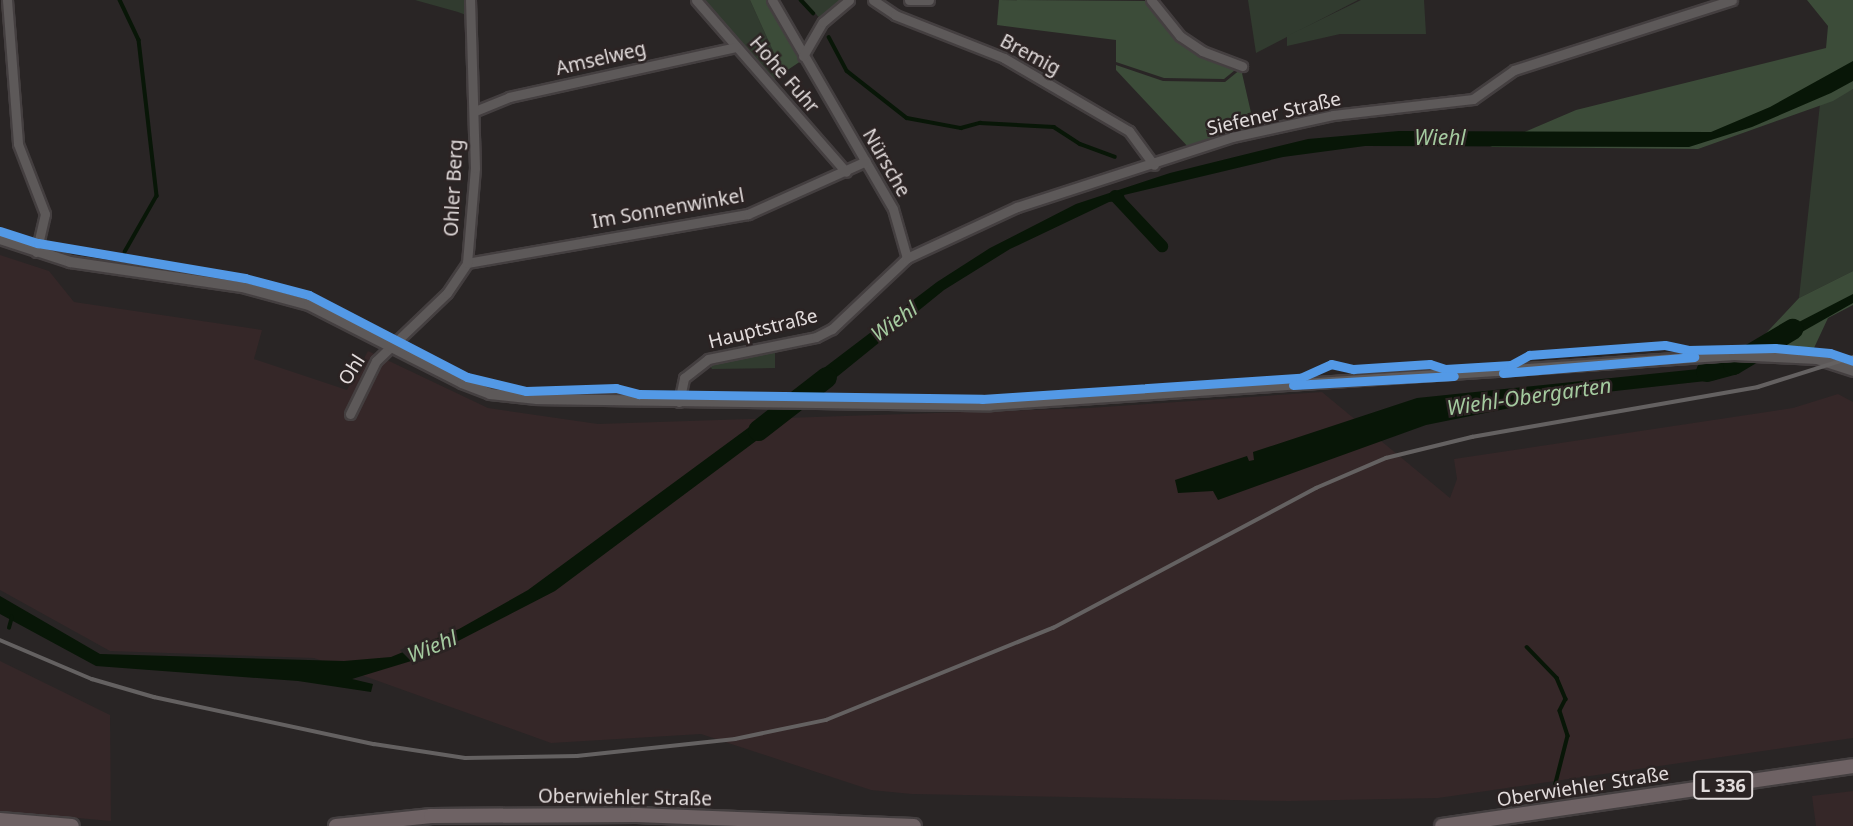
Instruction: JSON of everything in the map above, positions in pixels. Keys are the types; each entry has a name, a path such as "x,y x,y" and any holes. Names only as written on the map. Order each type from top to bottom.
{"main road":[{"name":"Oberwiehler Straße","path":"1442,826 1853,766"},
{"name":"Oberwiehler Straße","path":"336,826 486,816 637,815 914,826"},
{"path":"0,820 72,826"}],"street":[{"path":"7,0 18,144 45,214 36,252"},
{"name":"Ohler Berg","path":"391,348 447,293 467,262 475,168 470,0"},
{"name":"Hohe Fuhr","path":"696,0 846,172"},
{"name":"Nürsche","path":"772,0 901,225 907,258"},
{"path":"803,56 823,22 849,0"},
{"name":"Bremig","path":"873,0 895,15 1004,58 1129,131 1154,165"},
{"path":"909,0 929,0"},
{"path":"1151,0 1180,36 1202,51 1242,66"},
{"name":"Siefener Straße","path":"907,258 1017,207 1154,165 1232,137 1333,115 1473,99 1514,70 1732,0"},
{"name":"Amselweg","path":"475,111 509,97 736,47"},
{"name":"Im Sonnenwinkel","path":"467,262 748,214 866,161"},
{"path":"0,239 69,262 242,287 309,305 391,348 490,394 679,402 990,405 1734,355 1817,359 1853,371"},
{"name":"Hauptstraße","path":"679,402 684,378 708,359 816,337 832,329 907,258"},
{"name":"Ohl","path":"349,414 376,361 391,348"}],"shaded area":[{"path":"415,0 464,0 466,15 458,12"},
{"path":"700,0 750,0 783,73 771,82"},
{"path":"750,0 768,0 801,61 783,73"},
{"path":"804,0 844,0 822,21"},
{"path":"999,0 1148,1 1179,38 1240,66 1224,79 1164,78 1116,62 1116,40 997,25"},
{"path":"1248,0 1358,0 1256,53"},
{"path":"1361,0 1424,0 1426,34 1340,34 1287,46 1287,36"},
{"path":"1807,0 1853,0 1853,89 1833,101 1698,149 1490,147 1576,110 1826,48 1828,26"},
{"path":"1116,65 1163,81 1225,82 1241,69 1255,130 1191,150 1116,70"},
{"path":"1853,89 1853,271 1799,298 1820,104"},
{"path":"0,255 49,271 74,302 262,330 254,359 347,390 368,351 488,408 598,424 1089,408 1322,392 1450,498 1457,479 1454,459 1793,408 1838,394 1853,402 1853,738 1438,798 1289,801 912,794 871,790 701,734 551,743 314,658 110,651 0,590"},
{"path":"1853,271 1853,305 1828,318 1814,348 1756,344 1799,298"},
{"path":"754,352 775,352 775,368 712,369 709,364"},
{"path":"0,661 110,715 111,821 0,811"},
{"path":"1853,791 1853,826 1816,826 1812,796"}],"water":[{"path":"1853,61 1853,81 1831,93 1752,127 1689,147 1365,146 1283,157 1124,195 1125,200 1109,202 1010,249 944,290 817,393 791,393 937,282 990,248 1076,204 1170,173 1308,139 1399,131 1711,132 1770,107"},
{"path":"1853,294 1853,303 1779,345 1756,344"},
{"path":"1747,364 1715,380 1570,396 1426,425 1218,500 1213,491 1178,493 1175,480 1247,456 1249,461 1254,460 1253,452 1417,398"},
{"path":"767,414 792,414 555,591 431,655 352,679 373,684 371,692 298,681 96,666 0,614 0,596 100,654 344,661 391,657 459,629 528,590"}],"pier":[{"path":"415,643 431,659 413,663 400,650"}],"waterway":[{"path":"120,0 139,40 157,196 125,252"},
{"path":"801,0 813,13"},
{"path":"829,37 847,71 907,118 961,128 980,123 1054,127 1080,144 1115,157"},
{"path":"1115,196 1162,246"},
{"name":"Wiehl-Obergarten","path":"1706,371 1733,364 1792,329"},
{"name":"Wiehl","path":"758,430 826,377"},
{"path":"9,628 12,617"},
{"path":"1527,647 1557,678 1566,699 1560,711 1568,736 1556,783"}],"railway":[{"path":"0,640 92,679 154,697 374,744 465,758 577,756 735,739 826,720 1053,628 1316,488 1386,458 1472,437 1758,387 1853,357"}],"cycle path":[{"path":"0,231 38,243 245,278 309,295 467,377 526,391 616,388 639,394 982,399 1300,378 1331,364 1353,369 1430,364 1445,369 1511,365 1529,355 1665,345 1688,350 1775,348 1830,353 1853,361"},
{"path":"1503,373 1694,357"},
{"path":"1293,385 1454,376"}]}
